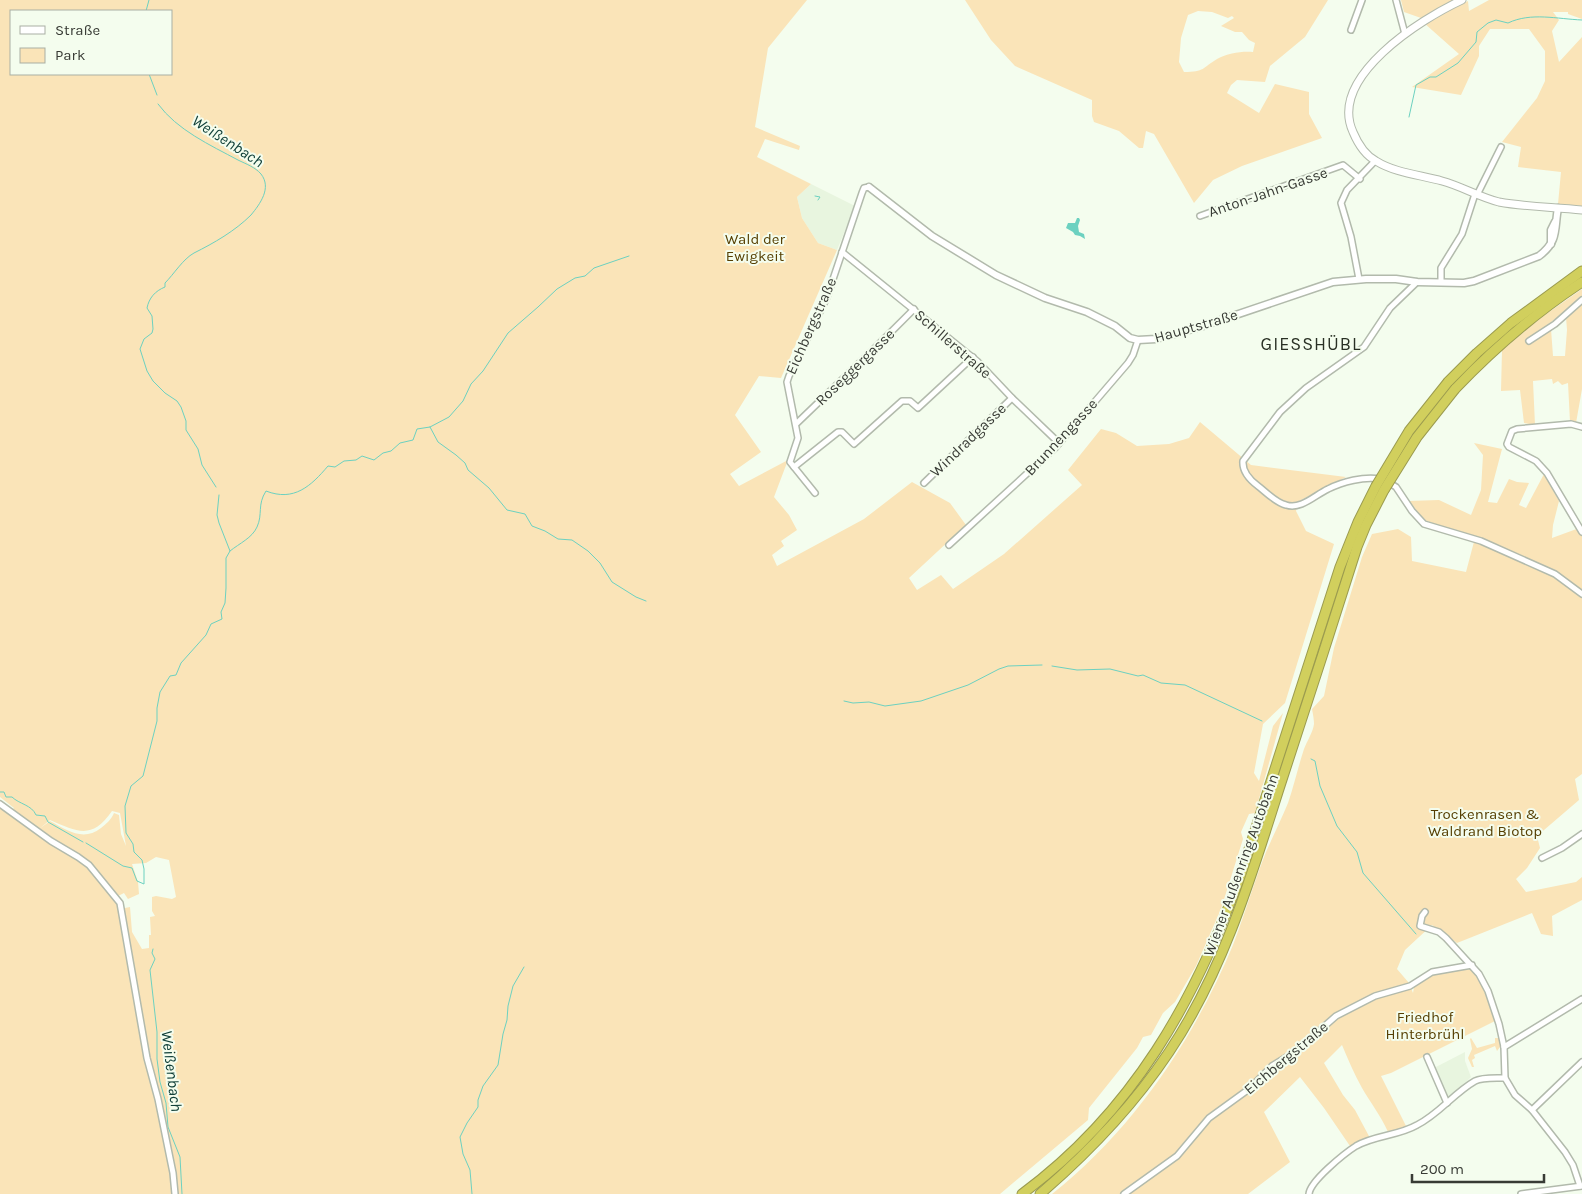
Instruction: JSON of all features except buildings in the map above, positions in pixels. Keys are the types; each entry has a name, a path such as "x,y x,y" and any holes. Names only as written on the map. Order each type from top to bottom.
{"highway":[{"path":"1380,488 1476,353 1511,323 1582,271"},
{"path":"1452,386 1516,330 1582,282"},
{"name":"Wiener Außenring Autobahn","path":"1022,1194 1071,1152 1131,1088 1161,1045 1203,969 1225,918 1244,866 1340,567 1358,522 1380,488"},
{"name":"Wiener Außenring Autobahn","path":"1040,1194 1071,1168 1105,1134 1138,1095 1182,1031 1213,973 1255,864 1357,547 1380,488"}],"main road":[{"path":"1462,0 1434,14 1405,34 1362,76 1349,105 1350,125 1359,144 1375,161 1443,181 1476,195 1510,204 1582,210"}],"street":[{"path":"1351,30 1362,0"},
{"path":"1396,0 1405,34"},
{"path":"1440,282 1441,268 1462,234 1476,195 1501,147"},
{"path":"1359,279 1351,237 1341,203 1347,190 1360,179 1375,161"},
{"name":"Anton-Jahn-Gasse","path":"1200,216 1343,165 1360,179"},
{"name":"Hauptstraße","path":"869,187 932,236 996,275 1045,298 1087,312 1115,326 1130,338 1138,340 1156,339 1200,327 1321,285 1359,279 1464,283 1474,281 1539,256 1547,250 1551,244 1551,230 1558,208"},
{"name":"Eichbergstraße","path":"794,467 790,462 798,438 788,376 827,297 864,188 869,187"},
{"name":"Schillerstraße","path":"842,252 973,357 1012,398 1059,442"},
{"path":"1417,282 1390,308 1364,347 1306,388 1280,412 1245,456 1243,466 1250,479 1284,505 1292,506 1302,505 1329,488 1368,478 1385,480 1396,487 1412,511 1424,524 1481,541 1555,574 1582,594"},
{"path":"1529,341 1555,324 1582,300"},
{"name":"Roseggergasse","path":"796,424 868,356 914,309"},
{"name":"Brunnengasse","path":"949,545 1056,447 1128,363 1133,356 1138,340"},
{"path":"815,493 794,467 838,432 842,432 854,444 902,401 910,401 918,408 973,357"},
{"name":"Windradgasse","path":"924,483 1012,398"},
{"path":"1581,529 1547,473 1536,461 1510,447 1508,444 1512,431 1517,428 1571,424 1582,427"},
{"path":"0,804 51,841 89,865 120,904 146,1058 158,1099 173,1174 175,1194"},
{"path":"1542,858 1562,848 1582,834"},
{"path":"1425,912 1420,921 1420,926 1439,932 1479,974 1488,991 1499,1024 1504,1047 1505,1078 1515,1095 1532,1110 1565,1152 1573,1165 1581,1186 1521,1194"},
{"name":"Eichbergstraße","path":"1124,1194 1177,1156 1209,1118 1249,1089 1272,1066 1295,1052 1336,1016 1375,996 1410,986 1432,972 1472,965"},
{"path":"1504,1047 1582,999"},
{"path":"1427,1057 1447,1103"},
{"path":"1532,1110 1582,1062"},
{"path":"1308,1194 1319,1176 1356,1146 1415,1127 1431,1118 1476,1080 1505,1078"}],"shaded area":[{"path":"811,184 855,206 837,250 818,243 802,218 797,197"},
{"path":"1465,1052 1465,1061 1471,1077 1451,1097 1447,1098 1434,1068"}],"green space":[{"name":"Wald der Ewigkeit","path":"0,0 807,0 768,48 755,127 800,146 799,150 765,139 757,157 811,184 797,197 802,218 818,243 837,250 781,378 759,376 735,415 761,452 730,474 739,486 788,460 774,497 789,515 797,530 781,541 784,546 772,555 777,566 864,519 912,482 950,503 966,525 909,578 917,590 941,575 953,589 1004,554 1082,485 1068,470 1101,429 1116,433 1137,446 1169,444 1189,438 1200,422 1251,465 1346,477 1299,501 1296,511 1306,531 1334,544 1285,703 1263,724 1254,773 1259,781 1273,726 1283,713 1255,813 1249,814 1241,832 1243,839 1221,909 1196,966 1175,1002 1163,1013 1151,1035 1143,1037 1137,1048 1089,1108 1088,1120 1000,1194 0,1194 0,802 12,810 14,808 0,797","holes":["112,811 120,813 126,846 121,834 119,815 114,813 103,826 88,834 75,833 50,821 39,829 50,820 77,830 91,830 105,820","75,853 94,867 118,896 124,893 128,899 139,894 138,882 132,864 146,863 156,857 169,860 176,897 172,899 152,897 152,911 155,916 150,917 151,935 149,935 149,948 142,949 132,932 130,907 120,909 88,865"]},
{"path":"965,0 1328,0 1305,37 1270,66 1265,82 1237,80 1231,85 1227,93 1259,113 1275,84 1309,92 1309,114 1322,138 1242,166 1213,180 1194,203 1154,134 1146,131 1143,148 1139,148 1119,131 1094,122 1092,100 1015,66 991,40","holes":["1198,11 1212,12 1228,18 1232,16 1234,18 1221,26 1235,32 1242,32 1249,40 1255,43 1253,52 1230,54 1217,59 1203,69 1184,72 1179,62 1181,38 1188,15"]},
{"path":"1401,0 1455,0 1421,18 1404,12"},
{"path":"1489,0 1582,0 1582,19 1568,14 1568,12 1553,12 1559,20 1552,31 1559,62 1582,37 1582,206 1558,204 1561,172 1518,167 1521,147 1502,142 1537,98 1545,81 1545,51 1529,29 1490,29 1479,46 1479,56 1461,95 1412,87 1459,54 1424,23 1468,1 1469,11"},
{"path":"1582,289 1582,389 1576,423 1570,422 1568,383 1562,385 1558,381 1553,384 1552,379 1533,381 1535,425 1524,423 1520,390 1501,391 1502,350 1542,317","holes":["1566,317 1565,356 1553,356 1551,329 1534,336 1555,319"]},
{"path":"1474,443 1502,449 1488,502 1497,503 1509,479 1529,483 1519,505 1526,508 1544,474 1559,501 1552,538 1582,527 1582,774 1575,779 1579,800 1537,836 1540,848 1527,868 1516,879 1526,892 1576,882 1582,877 1582,900 1552,916 1553,936 1541,934 1532,913 1457,943 1432,925 1405,950 1397,969 1409,983 1413,993 1415,982 1432,972 1472,969 1482,985 1495,1021 1391,1073 1381,1076 1407,1128 1393,1133 1388,1132 1359,1083 1342,1045 1324,1063 1343,1095 1355,1110 1370,1138 1350,1146 1300,1077 1264,1112 1290,1162 1248,1194 1052,1194 1081,1169 1135,1112 1180,1048 1200,1015 1217,980 1233,945 1266,852 1288,803 1304,749 1314,724 1312,709 1324,696 1334,648 1362,557 1372,534 1398,529 1411,537 1412,561 1466,572 1475,538 1424,520 1408,501 1439,500 1471,515 1481,490 1483,455"},
{"path":"1471,1038 1477,1048 1495,1043 1495,1038 1500,1038 1500,1047 1497,1051 1495,1046 1474,1055 1475,1058 1472,1060 1474,1067 1472,1067 1468,1058 1472,1049"}],"water":[{"path":"1077,218 1080,220 1079,232 1084,234 1085,239 1075,235 1066,228 1068,223 1075,223"}],"waterway":[{"name":"Weißenbach","path":"146,10 149,0"},
{"path":"1409,117 1416,85 1430,77 1436,77 1458,63 1476,42 1477,32 1488,23 1496,20 1508,23 1535,17 1582,20"},
{"name":"Weißenbach","path":"149,75 157,95"},
{"name":"Weißenbach","path":"158,104 184,129 216,149 256,169 264,179 265,185 264,196 251,215 224,236 190,256 165,283 165,287 153,295 147,308 152,316 153,329 152,333 144,339 140,349 147,371 153,381 165,393 177,401 181,407 186,421 186,430 198,449 202,465 216,487"},
{"path":"815,196 820,197 818,200"},
{"path":"230,551 255,531 259,522 263,496 266,491 285,495 301,490 315,480 328,466 335,467 344,461 356,460 362,456 374,460 383,453 391,451 400,443 413,440 417,429 430,427 449,417 463,401 471,384 483,371 508,333 557,289 575,278 585,276 594,268 629,256"},
{"path":"430,427 438,442 465,463 468,470 489,488 507,510 525,514 532,526 558,539 572,540 588,551 600,563 612,582 646,601"},
{"name":"Weißenbach","path":"86,843 123,866 132,868 137,881 144,884 142,860 134,852 133,844 126,833 125,806 131,786 143,776 157,721 160,692 170,676 176,675 181,663 206,635 211,624 222,619 221,612 225,603 226,588 226,558 230,551 217,515 219,495"},
{"path":"844,701 853,703 869,702 885,706 921,701 968,685 1008,666 1042,665"},
{"path":"1052,666 1077,670 1110,669 1138,676 1143,675 1161,683 1185,685 1262,721"},
{"path":"1311,759 1315,761 1320,786 1337,826 1357,852 1363,873 1416,934"},
{"path":"0,792 4,792 6,797 12,797 28,807 36,815 45,816 48,822 83,842"},
{"name":"Weißenbach","path":"153,949 152,953 155,959 150,970 157,1032 157,1059 160,1082 166,1103 168,1127 180,1157 182,1194"},
{"path":"472,1194 470,1170 463,1154 460,1137 478,1107 478,1100 483,1086 498,1065 513,986 524,967"}],"district":[{"name":"GIESSHÜBL","path":"1311,344"}],"park label":[{"name":"Trockenrasen & Waldrand Biotop","path":"1485,822"},
{"name":"Friedhof Hinterbrühl","path":"1425,1026"}]}
